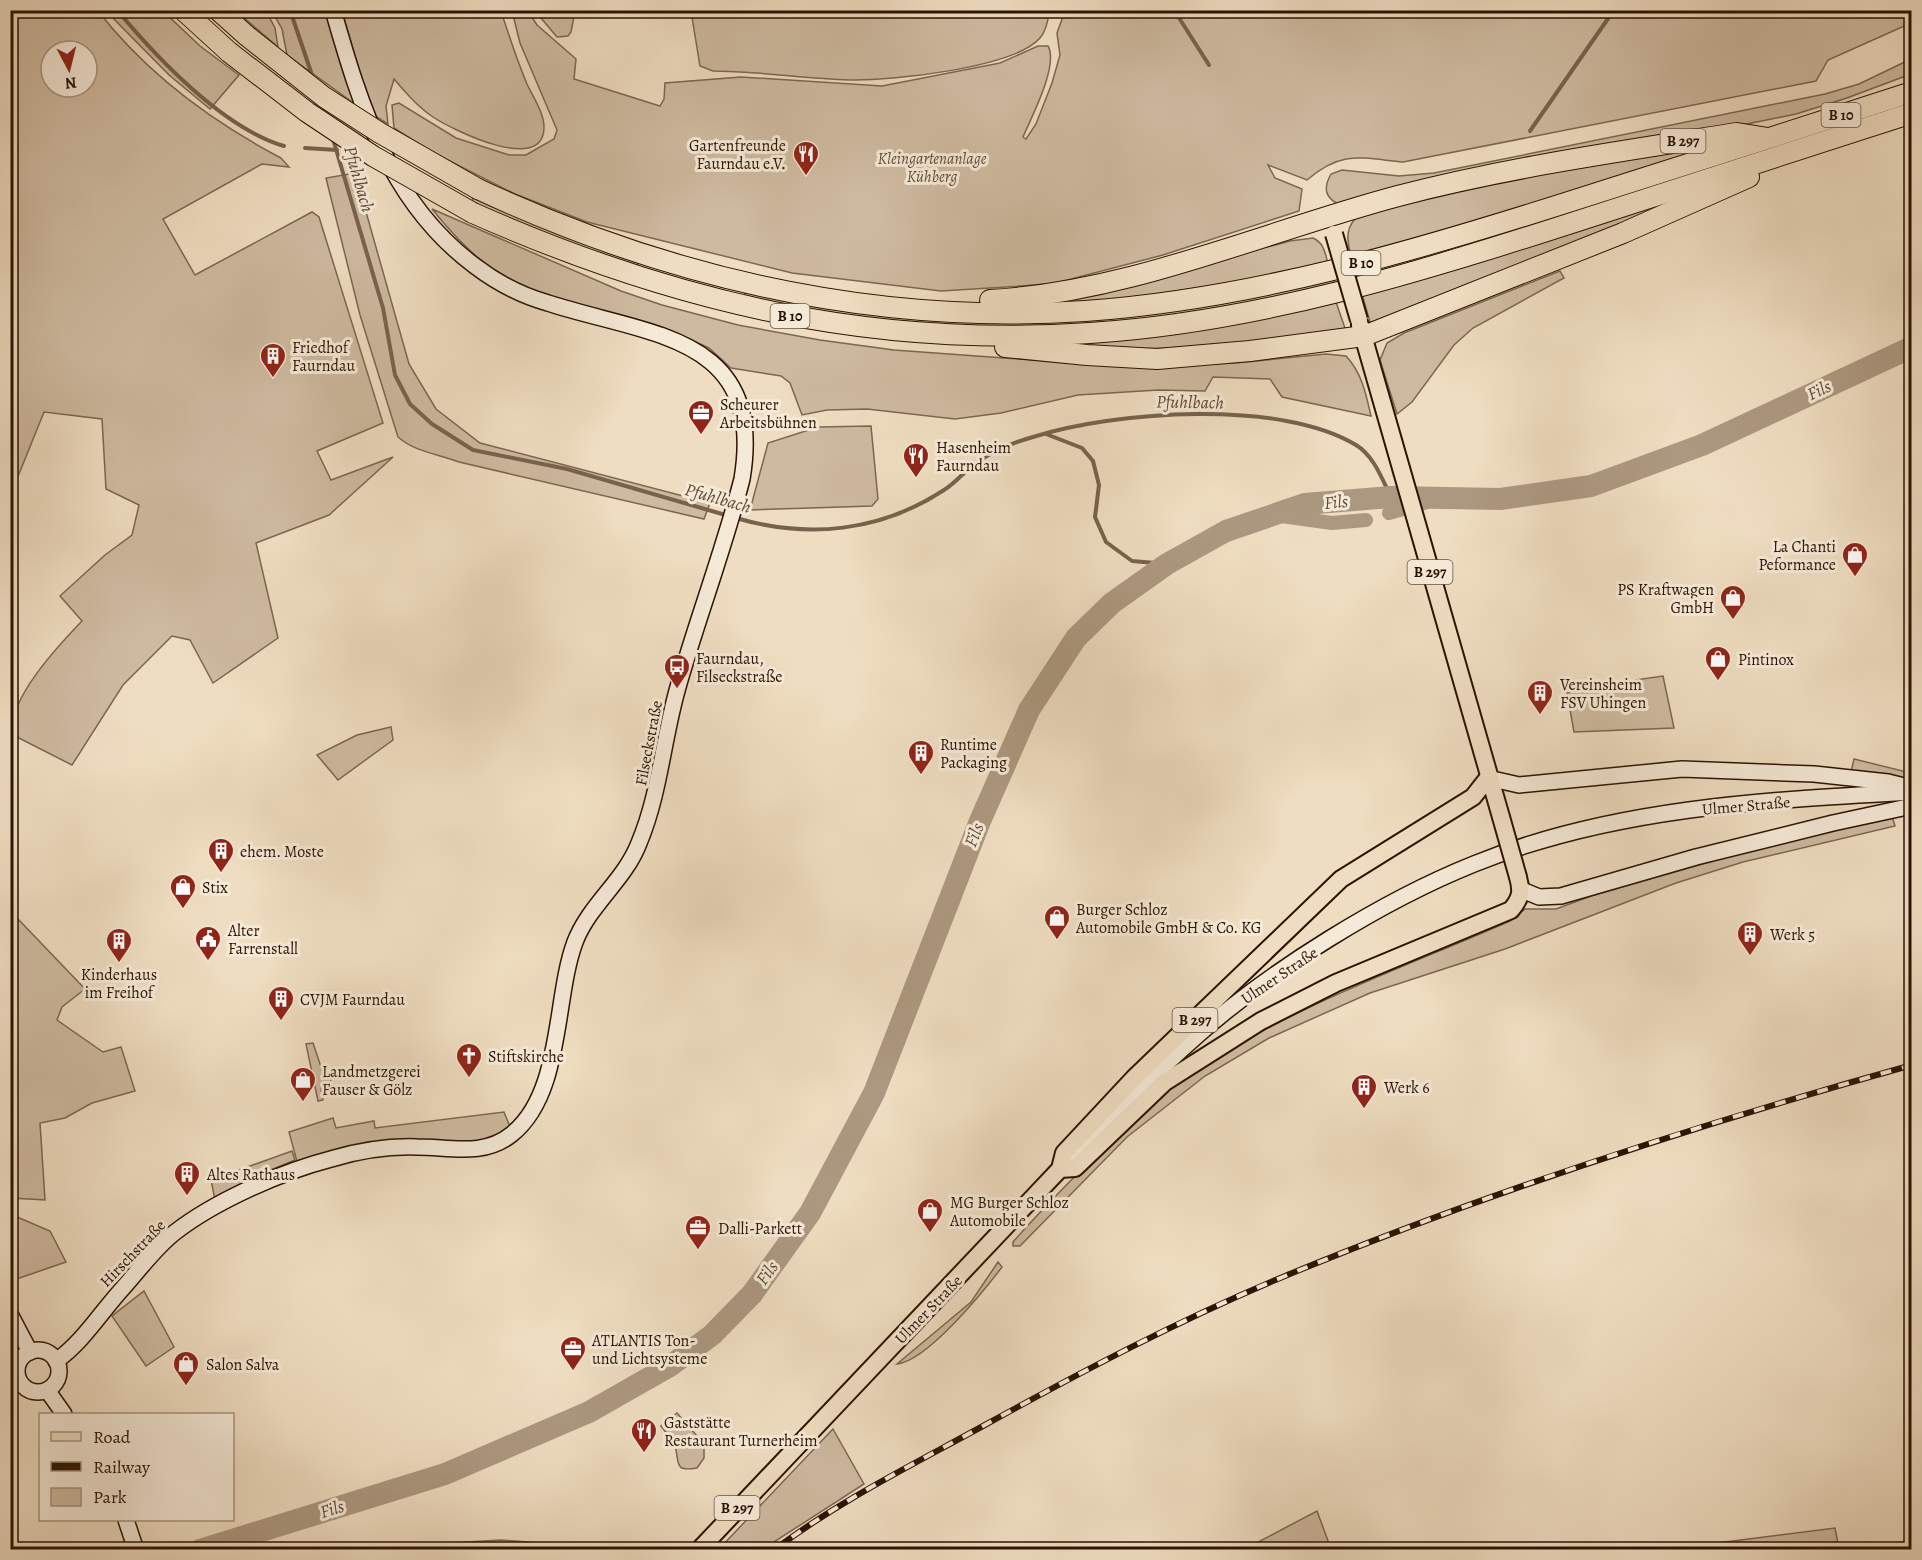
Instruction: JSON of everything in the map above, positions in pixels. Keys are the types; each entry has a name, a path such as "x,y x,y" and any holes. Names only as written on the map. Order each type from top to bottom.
{"highway":[{"name":"B 10","path":"183,10 229,52 326,125 373,156 473,213 583,259 708,299 847,325 956,334 1091,333 1189,322 1275,307 1466,257 1911,113"},
{"name":"B 10","path":"218,10 324,97 380,133 478,189 590,238 699,272 816,298 938,311 1085,311 1203,296 1281,282 1456,237 1911,92"},
{"name":"B 297","path":"1331,226 1397,196 1517,168 1737,133 1770,138"},
{"name":"B 10","path":"1361,328 1623,233 1747,178 1778,157"},
{"name":"B 10","path":"938,311 973,301 1042,295 1128,278 1331,226"},
{"path":"956,334 987,346 1157,358 1250,351 1361,328"}],"main road":[{"name":"B 297","path":"1331,226 1520,883 1520,900 1511,910 1498,918 1336,983 1262,1021 1190,1064 1141,1102 1075,1168 1060,1169 1064,1153 1134,1078 1341,879 1473,797 1488,778"},
{"name":"Ulmer Straße","path":"699,1550 947,1291 1060,1169"}],"street":[{"name":"Filseckstraße","path":"333,10 358,94 384,158 415,208 451,245 474,266 500,282 545,303 680,341 705,355 735,391 743,413 747,451 735,508 677,690 653,808 638,848 583,926 576,941 569,961 553,1054 536,1100 525,1121 513,1134 494,1145"},
{"path":"1488,778 1519,785 1682,769 1814,774 1888,782 1911,788"},
{"name":"Ulmer Straße","path":"1060,1169 1153,1075 1256,988 1374,912 1474,864 1599,827 1674,812 1828,797 1911,792"},
{"path":"1520,883 1539,897 1561,896 1696,857 1911,806"},
{"name":"Hirschstraße","path":"56,1361 72,1349 102,1311 166,1240 198,1217 248,1191 299,1169 360,1152 415,1146 472,1150 494,1145"},
{"path":"10,1314 30,1352"},
{"path":"42,1350 56,1361 59,1374 48,1390 28,1390 14,1374 20,1360 30,1352 42,1350"},
{"path":"48,1390 63,1413"},
{"path":"126,1521 134,1545"}],"green space":[{"path":"1048,10 1049,12 1044,32 1040,38 1026,48 1005,57 950,71 893,78 850,80 713,71 700,66 691,11"},
{"path":"10,11 98,11 137,55 182,94 205,112 281,158 289,167 262,164 163,219 195,275 312,212 319,217 383,423 317,451 331,480 393,457 329,515 256,543 278,638 213,683 190,640 172,636 123,685 72,765 11,734 13,720 18,704 37,673 82,621 60,596 105,555 132,535 139,505 106,489 102,419 44,412 19,474 11,486"},
{"path":"106,11 163,11 200,46 239,75 210,109 169,75"},
{"path":"236,11 266,11 275,28 278,47"},
{"path":"272,11 327,11 355,104 287,55 282,29"},
{"path":"342,11 501,11 523,75 542,116 544,127 540,141 529,148 514,149 495,145 458,131 428,113 412,100 394,79 386,106 388,124 372,114"},
{"name":"Kleingartenanlage Kühberg","path":"512,11 528,11 537,25 576,59 574,79 660,106 664,99 665,83 741,77 882,86 1000,63 1038,46 1048,46 1050,66 1023,137 1026,139 1036,124 1052,83 1060,55 1057,33 1065,11 1911,11 1911,23 1828,60 1816,81 1403,162 1352,158 1331,164 1307,180 1268,165 1275,178 1302,189 1299,211 1163,255 1052,284 941,291 792,273 587,222 515,194 430,151 394,128 392,105 399,103 456,138 509,155 526,155 554,139 557,130 520,43"},
{"path":"535,11 575,11 571,32 568,36 557,37"},
{"path":"1911,59 1911,74 1796,114 1342,206 1329,197 1326,189 1331,174 1342,170 1399,176 1434,173 1825,94 1859,84"},
{"path":"1911,100 1911,107 1358,280 1356,273"},
{"path":"1707,147 1706,150 1555,199 1352,258 1350,252 1348,232 1355,219 1397,205 1485,183"},
{"path":"355,173 409,364 436,409 480,443 710,503 704,519 459,462 419,449 398,437 360,315 326,178"},
{"path":"474,197 562,236 638,263 637,271 471,202"},
{"path":"1678,199 1679,202 1373,324 1370,322 1362,294"},
{"path":"432,209 621,291 662,305 738,325 820,340 894,350 1129,367 1236,363 1326,354 1346,356 1360,377 1371,416 1282,397 1270,379 1213,377 1205,391 1158,390 1078,395 1001,413 955,419 867,409 827,410 802,415 790,383 781,376 731,368 709,348 687,338 549,298 509,280 467,248"},
{"path":"1313,238 1322,245 1328,264 1155,294 1050,305 1050,301 1093,294 1290,241"},
{"path":"1560,271 1564,278 1473,328 1454,345 1412,402 1397,414 1380,360 1387,343 1404,333"},
{"path":"1333,279 1335,286 1229,306 1158,317 1051,328 935,326 743,300 745,292 838,310 917,318"},
{"path":"1336,302 1346,331 1220,346 1139,349 1063,345 1063,343"},
{"path":"871,426 878,499 872,506 750,510 768,443 818,427"},
{"path":"1663,676 1674,728 1574,732 1567,693 1593,686"},
{"path":"391,727 393,740 338,780 317,755 357,735"},
{"path":"1854,759 1911,773 1911,779 1851,772"},
{"path":"1892,816 1895,826 1743,862 1676,883 1505,949 1370,993 1269,1038 1205,1076 1127,1137 1020,1246 1013,1246 1013,1242 1067,1184 1161,1094 1222,1053 1261,1031 1343,992 1510,921 1525,909 1556,909 1594,895 1758,848"},
{"path":"17,918 85,989 62,1007 57,1020 103,1052 121,1047 135,1091 92,1103 65,1118 40,1123 45,1200 11,1198 10,933"},
{"path":"313,1043 323,1073 329,1073 332,1087 321,1089 323,1100 318,1101 306,1044"},
{"path":"504,1112 513,1134 494,1145 415,1146 299,1169 289,1132 333,1118 336,1128 374,1121 375,1128"},
{"path":"292,1151 295,1160 249,1179 215,1200 211,1180"},
{"path":"10,1214 50,1231 66,1262 11,1281"},
{"path":"998,1262 1002,1267 954,1324 923,1351 897,1364 971,1302"},
{"path":"144,1291 174,1347 146,1366 112,1316"},
{"path":"677,1413 704,1444 704,1458 697,1468 684,1469 679,1465 674,1443 661,1426"},
{"path":"833,1429 864,1484 763,1549 719,1549"},
{"path":"1317,1511 1331,1549 1245,1549"},
{"path":"1835,1528 1839,1549 1670,1549"},
{"path":"501,1540 619,1549 446,1549 450,1543"},
{"path":"1911,1541 1911,1549 1839,1549"}],"waterway":[{"path":"10,21 30,10"},
{"path":"117,10 151,49 215,108 261,137 284,146"},
{"name":"Pfuhlbach","path":"290,10 313,78"},
{"path":"1174,10 1209,65"},
{"path":"1530,131 1614,10"},
{"name":"Pfuhlbach","path":"333,139 383,308 395,375 410,404 432,424 473,450 567,469 729,516"},
{"path":"305,148 337,150"},
{"name":"Fils","path":"200,1550 445,1474 589,1412 670,1366 712,1335 752,1294 810,1213 874,1093 980,821 1029,710 1076,638 1112,603 1167,564 1226,531 1305,504 1391,497 1500,499 1591,486 1702,445 1912,347"},
{"name":"Pfuhlbach","path":"736,518 763,525 790,528 843,528 869,523 920,504 949,487 985,457 1026,439 1108,421 1197,414 1242,415 1285,421 1324,430 1356,445 1368,455 1391,497"},
{"path":"1046,434 1082,448 1093,461 1099,485 1095,517 1106,542 1132,561 1167,564"},
{"path":"1389,513 1448,496"},
{"path":"1274,515 1332,523 1366,520"}],"railway":[{"path":"774,1550 824,1515 876,1484 1057,1386 1170,1328 1285,1276 1439,1216 1595,1161 1753,1111 1912,1065"}],"place":[{"name":"Gartenfreunde Faurndau e.V.","path":"806,177"},
{"name":"Friedhof Faurndau","path":"273,379"},
{"name":"Scheurer Arbeitsbühnen","path":"701,436"},
{"name":"Hasenheim Faurndau","path":"916,479"},
{"name":"La Chanti Peformance","path":"1855,578"},
{"name":"PS Kraftwagen GmbH","path":"1733,621"},
{"name":"Pintinox","path":"1718,682"},
{"name":"Faurndau, Filseckstraße","path":"677,690"},
{"name":"Vereinsheim FSV Uhingen","path":"1540,716"},
{"name":"Runtime Packaging","path":"921,776"},
{"name":"ehem. Moste","path":"221,874"},
{"name":"Stix","path":"183,910"},
{"name":"Burger Schloz Automobile GmbH & Co. KG","path":"1057,941"},
{"name":"Werk 5","path":"1750,957"},
{"name":"Alter Farrenstall","path":"208,962"},
{"name":"Kinderhaus im Freihof","path":"119,964"},
{"name":"CVJM Faurndau","path":"281,1022"},
{"name":"Stiftskirche","path":"469,1079"},
{"name":"Landmetzgerei Fauser & Gölz","path":"303,1103"},
{"name":"Werk 6","path":"1364,1110"},
{"name":"Altes Rathaus","path":"187,1197"},
{"name":"MG Burger Schloz Automobile","path":"930,1234"},
{"name":"Dalli-Parkett","path":"698,1251"},
{"name":"ATLANTIS Ton- und Lichtsysteme","path":"573,1372"},
{"name":"Salon Salva","path":"186,1387"},
{"name":"Gaststätte Restaurant Turnerheim","path":"644,1454"}]}
